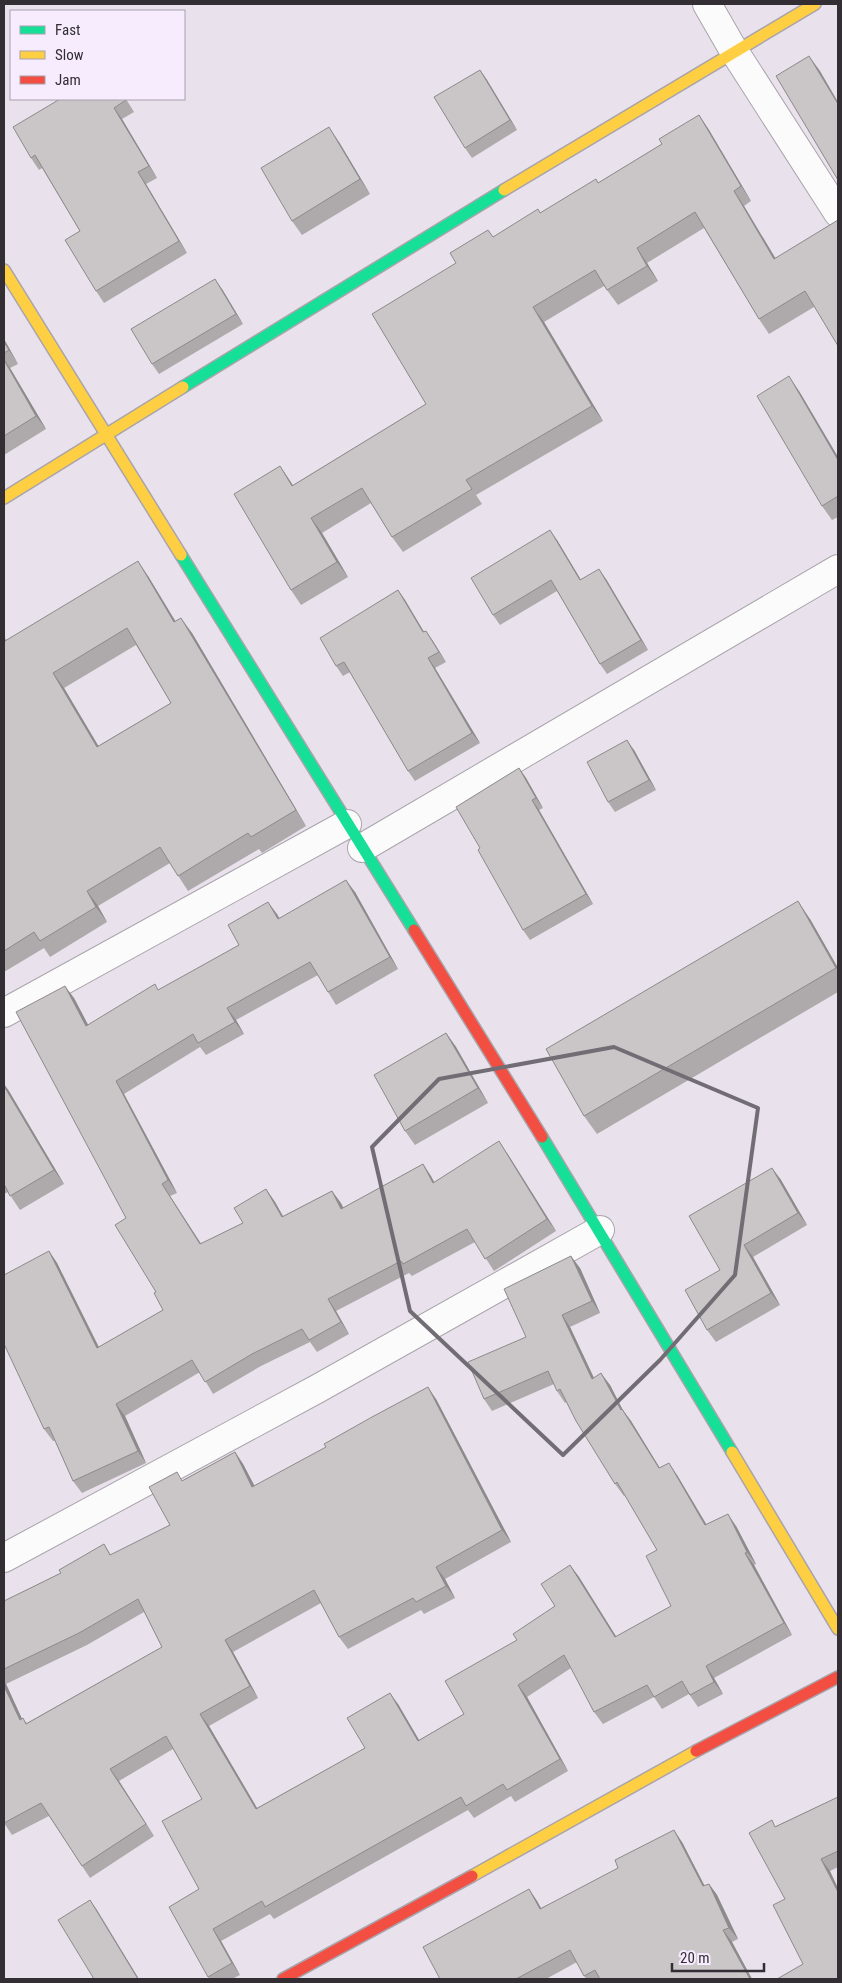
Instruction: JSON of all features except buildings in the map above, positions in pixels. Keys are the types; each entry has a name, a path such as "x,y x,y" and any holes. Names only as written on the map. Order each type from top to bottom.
{"main road":[{"path":"4,498 396,255 815,4"},
{"path":"4,270 600,1230 838,1629"},
{"path":"283,1979 551,1833 661,1770 838,1677"}],"street":[{"path":"707,4 734,51 838,213"},
{"path":"362,848 838,569"},
{"path":"4,1013 347,824"},
{"path":"4,1558 317,1390 600,1230"}],"highlighted area":[{"path":"614,1047 758,1108 735,1275 660,1360 563,1455 410,1311 372,1147 439,1079"}],"traffic: fast":[{"path":"183,387 504,190"},
{"path":"181,555 414,930"},
{"path":"542,1137 732,1452"}],"traffic: slow":[{"path":"504,190 815,4"},
{"path":"4,270 181,555"},
{"path":"4,498 183,387"},
{"path":"732,1452 838,1629"},
{"path":"472,1876 696,1751"}],"traffic: jam":[{"path":"414,930 542,1137"},
{"path":"696,1751 838,1677"},
{"path":"283,1979 472,1876"}]}
